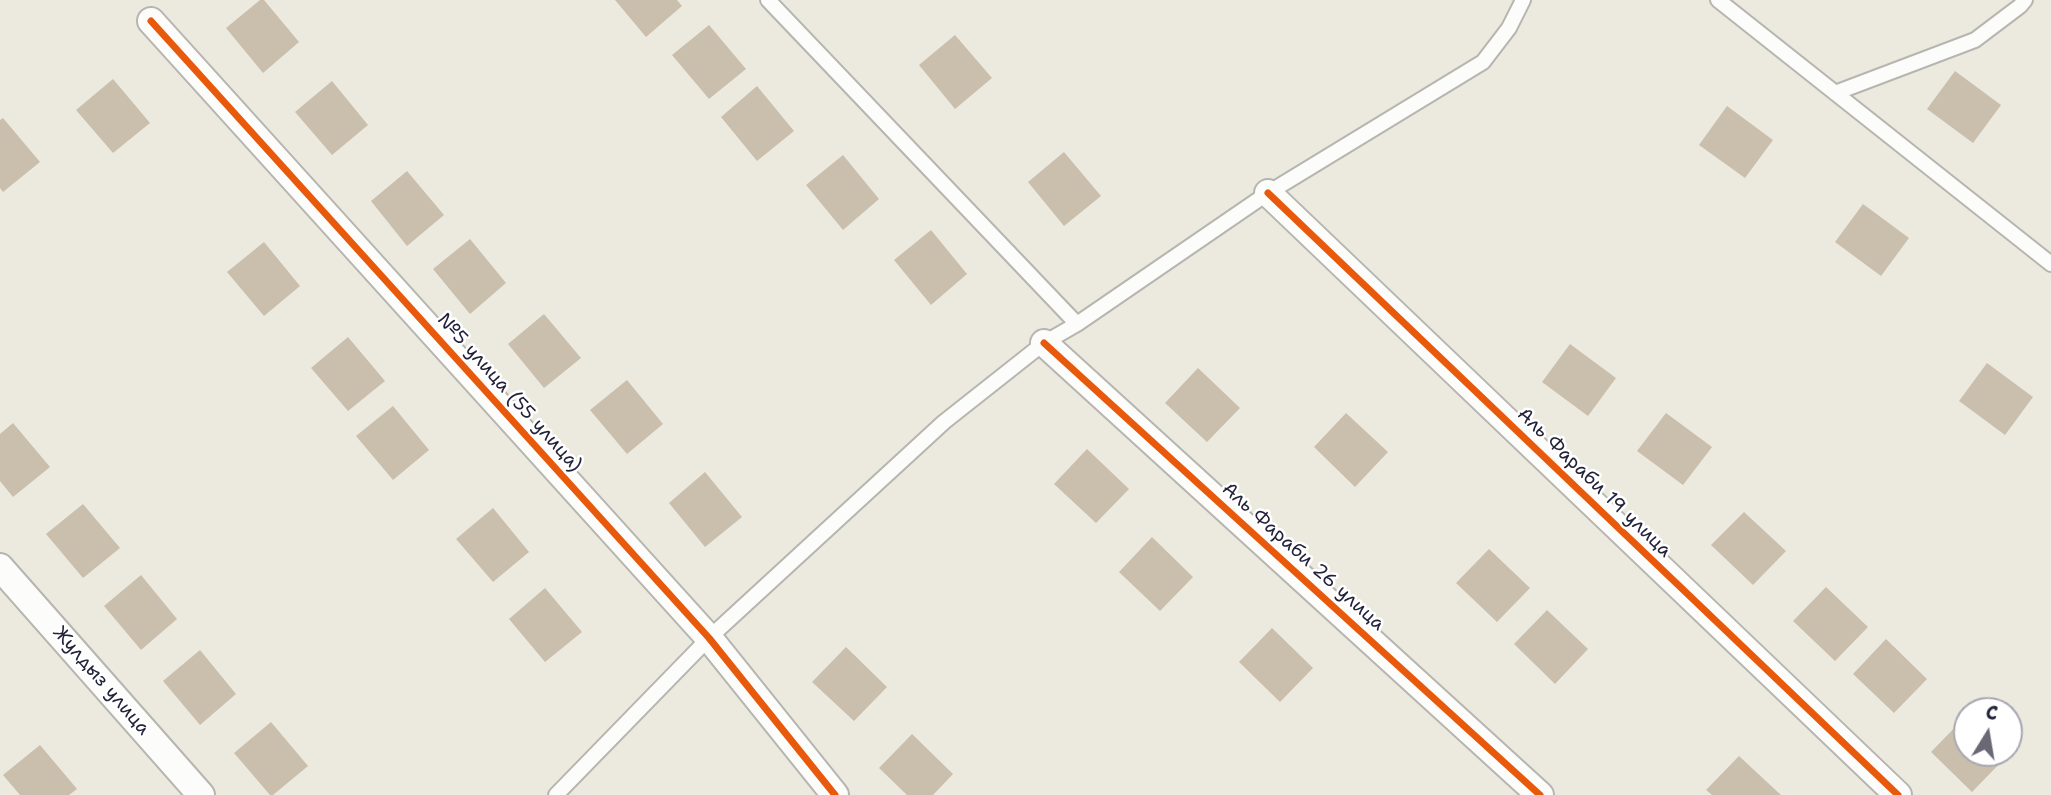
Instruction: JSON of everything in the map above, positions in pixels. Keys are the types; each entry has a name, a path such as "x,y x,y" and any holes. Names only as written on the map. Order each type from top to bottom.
{"street":[{"name":"№5 улица (55 улица)","path":"151,20 709,638 835,795"},
{"name":"Аль Фараби 19 улица","path":"1268,193 1898,795"},
{"name":"Аль Фараби 26 улица","path":"1044,342 1539,795"},
{"name":"Жулдыз улица","path":"0,567 201,795"}],"lane":[{"path":"768,0 1077,324"},
{"path":"556,795 709,638 944,422 1044,342 1077,324 1268,193 1483,62 1509,28 1523,0"},
{"path":"1718,0 2051,264"},
{"path":"1835,93 1975,40 2025,0"}],"building":[{"path":"260,0 264,0 299,42 263,73 226,28"},
{"path":"615,0 677,0 682,6 646,37"},
{"path":"709,25 746,69 709,99 672,55"},
{"path":"955,35 992,78 955,109 919,65"},
{"path":"1955,71 2001,105 1973,143 1927,109"},
{"path":"113,79 150,123 113,153 76,110"},
{"path":"332,81 368,125 332,155 295,112"},
{"path":"757,86 794,131 757,161 721,117"},
{"path":"1727,106 1773,140 1745,178 1699,145"},
{"path":"3,118 40,162 3,192 0,188 0,120"},
{"path":"1064,152 1101,196 1064,226 1028,182"},
{"path":"843,155 879,199 843,230 806,185"},
{"path":"407,171 444,215 407,246 371,201"},
{"path":"1863,204 1909,238 1881,276 1835,242"},
{"path":"931,230 967,274 931,305 894,260"},
{"path":"470,239 506,283 470,314 433,269"},
{"path":"264,242 300,286 264,316 227,272"},
{"path":"544,314 581,358 544,388 508,344"},
{"path":"348,337 385,381 348,411 311,368"},
{"path":"1570,344 1616,378 1588,416 1542,382"},
{"path":"1987,363 2033,397 2005,435 1959,401"},
{"path":"1198,368 1240,408 1207,442 1165,403"},
{"path":"627,380 663,424 627,454 590,410"},
{"path":"393,406 429,450 393,480 356,436"},
{"path":"1346,413 1388,452 1355,487 1314,447"},
{"path":"1666,413 1712,447 1683,485 1637,451"},
{"path":"13,423 50,467 13,497 0,481 0,434"},
{"path":"1087,449 1129,489 1096,523 1054,484"},
{"path":"705,472 742,517 705,547 669,503"},
{"path":"83,504 120,548 83,578 46,534"},
{"path":"493,508 529,552 493,582 456,539"},
{"path":"1744,512 1786,551 1753,585 1711,545"},
{"path":"1152,537 1193,577 1160,611 1119,572"},
{"path":"1489,549 1530,588 1497,622 1456,583"},
{"path":"141,575 177,619 141,650 104,606"},
{"path":"1826,587 1868,627 1835,661 1793,621"},
{"path":"545,588 582,632 545,662 509,619"},
{"path":"1547,610 1588,649 1555,684 1514,644"},
{"path":"1272,628 1313,668 1280,702 1239,662"},
{"path":"1886,639 1927,679 1894,713 1853,674"},
{"path":"846,647 887,687 854,721 812,682"},
{"path":"200,650 236,694 200,725 163,681"},
{"path":"271,722 308,766 273,795 270,795 234,753"},
{"path":"1953,729 1953,767 1996,767 1972,792 1931,752"},
{"path":"912,734 953,774 933,795 907,795 879,768"},
{"path":"40,745 77,789 69,795 20,795 3,775"},
{"path":"1739,756 1781,795 1712,795 1706,790"}],"cycle path":[{"path":"151,21 709,638 835,795"},
{"path":"1268,193 1898,795"},
{"path":"1044,343 1540,795"}]}
